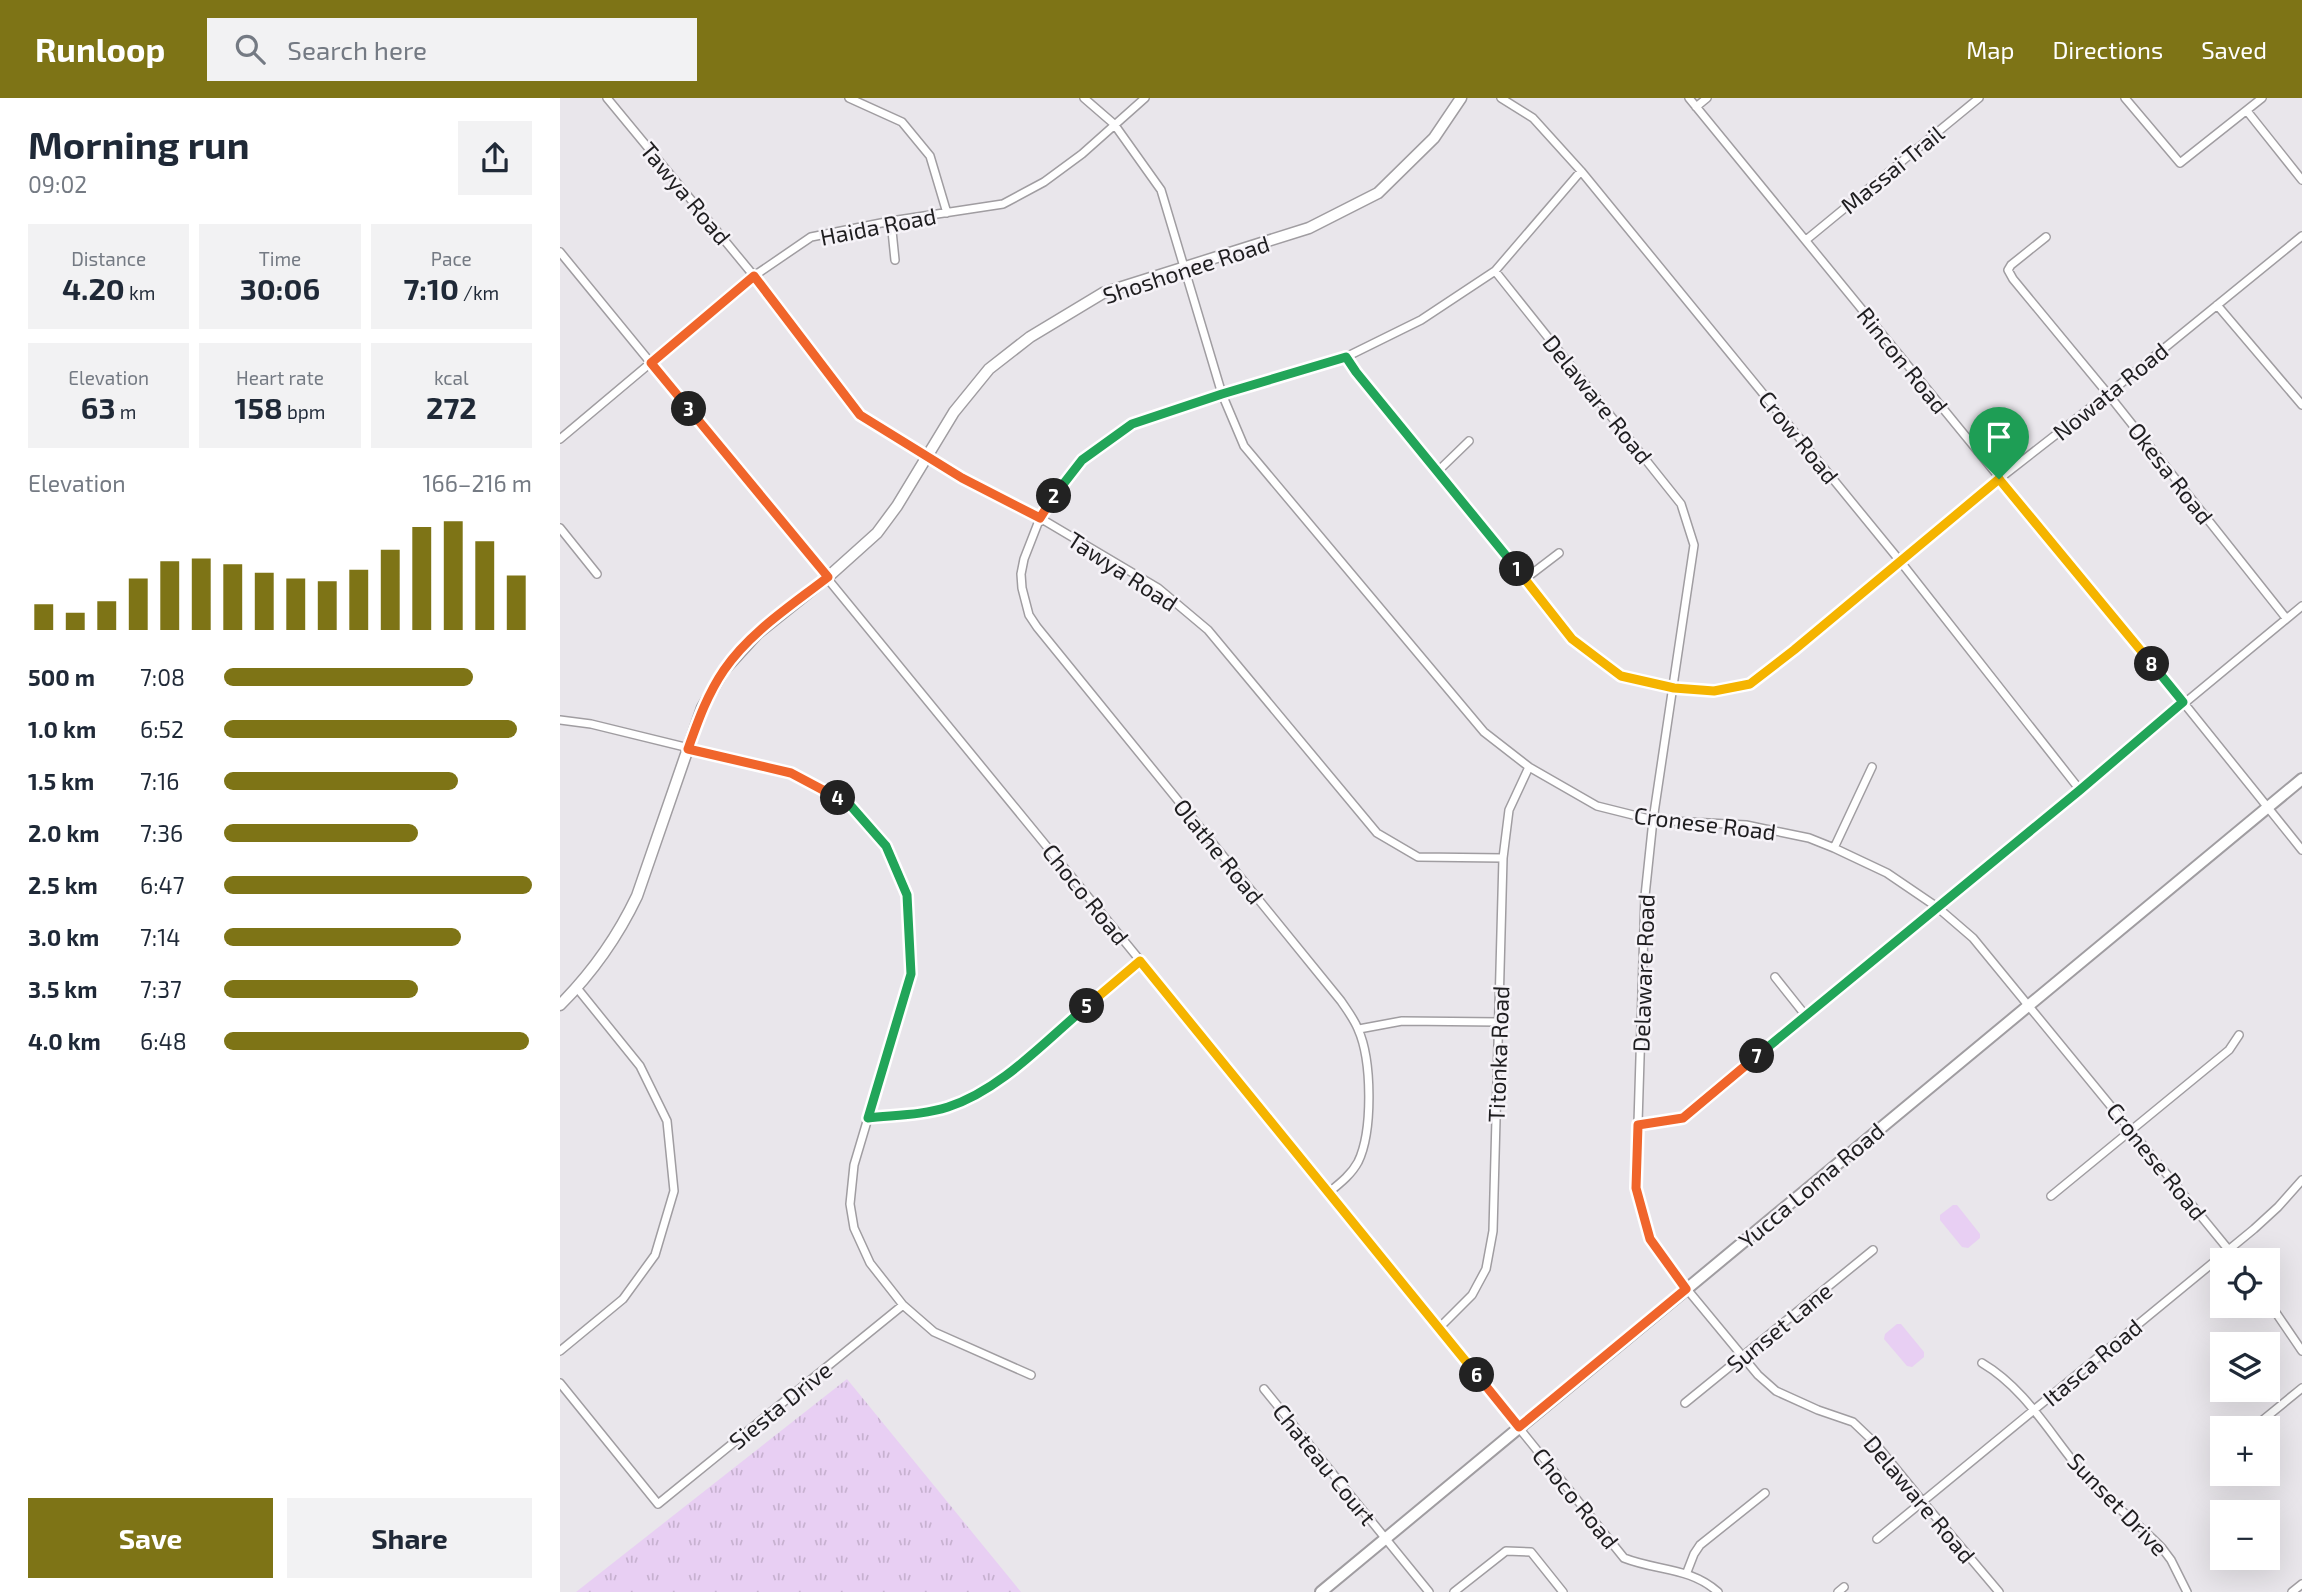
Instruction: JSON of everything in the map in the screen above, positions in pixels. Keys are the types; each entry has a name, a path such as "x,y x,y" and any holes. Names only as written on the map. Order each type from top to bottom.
{"main road":[{"name":"Yucca Loma Road","path":"1321,1592 2302,779"}],"street":[{"name":"Tawya Road","path":"607,98 754,276 860,415 926,457 1040,518 1158,588 1208,630 1377,834 1418,857 1503,858"},
{"path":"849,98 902,122 930,156 947,213"},
{"name":"Cronese Road","path":"1084,98 1114,124 1161,190 1222,394 1244,446 1484,732 1529,767 1597,806 1653,820 1746,825 1809,838 1887,873 1937,907 1973,938 2227,1248"},
{"name":"Haida Road","path":"560,439 754,276 811,237 891,221 1003,204 1044,182 1082,154 1145,98"},
{"name":"Shoshonee Road","path":"560,1005 577,988 625,922 638,896 707,699 734,657 877,533 897,506 954,412 989,369 1030,337 1103,293 1309,228 1378,192 1434,138 1461,98"},
{"name":"Crow Road","path":"1501,98 1533,118 1581,171 1900,561 2080,790"},
{"name":"Rincon Road","path":"1689,98 2302,850"},
{"path":"1696,107 1707,98"},
{"name":"Massai Trail","path":"1806,240 1979,98"},
{"path":"2125,98 2180,163 2262,98"},
{"path":"2246,111 2302,180"},
{"name":"Olathe Road","path":"1328,1193 1348,1176 1357,1163 1365,1142 1367,1076 1359,1029 1341,1001 1037,628 1024,600 1021,575 1028,544 1060,486 1082,460 1132,424 1346,357 1421,320 1494,271 1581,171"},
{"path":"891,221 895,260"},
{"name":"Nowata Road","path":"1346,357 1572,639 1621,676 1674,688 1714,691 1750,684 1794,650 1999,479 2302,236"},
{"name":"Okesa Road","path":"2046,237 2011,264 2008,270 2013,279 2286,618"},
{"name":"Choco Road","path":"560,252 828,577 1624,1558 1643,1566 1687,1572 1718,1592"},
{"name":"Delaware Road","path":"1494,271 1681,504 1695,545 1653,820 1645,896 1636,1188 1650,1239 1686,1289 1758,1375 1776,1391 1853,1422 1875,1443 1999,1592"},
{"path":"2217,304 2302,405"},
{"path":"1437,472 1469,442"},
{"path":"560,528 597,574"},
{"path":"1525,579 1559,553"},
{"path":"1638,1125 1683,1118 2302,606"},
{"path":"560,720 591,724 791,773 850,805 886,846 907,895 911,974 854,1165 850,1204 854,1228 870,1262 903,1306 934,1332 1031,1375"},
{"name":"Titonka Road","path":"1439,1328 1472,1295 1486,1269 1493,1231 1503,858 1509,810 1529,767"},
{"path":"1834,848 1872,767"},
{"path":"868,1118 950,1107 994,1085 1140,961"},
{"path":"1774,977 1806,1016"},
{"path":"560,1351 623,1298 655,1255 674,1191 667,1121 640,1066 577,988"},
{"path":"1359,1029 1402,1021 1499,1022"},
{"path":"2051,1196 2229,1050 2239,1035"},
{"name":"Itasca Road","path":"2229,1248 2278,1207 2302,1180"},
{"name":"Sunset Lane","path":"1685,1403 1873,1250"},
{"name":"Itasca Road","path":"1877,1539 2210,1264"},
{"name":"Siesta Drive","path":"560,1383 658,1504 903,1306"},
{"path":"2280,1318 2302,1351"},
{"name":"Sunset Drive","path":"1982,1363 1997,1372 2034,1410 2087,1478 2162,1548 2187,1592"},
{"path":"2268,1416 2302,1388"},
{"name":"Chateau Court","path":"1264,1389 1429,1592"},
{"path":"1687,1572 1700,1545 1765,1493"},
{"path":"1454,1592 1506,1551 1531,1552 1563,1592"},
{"path":"2292,1592 2302,1584"}],"green space":[{"path":"1957,1205 1980,1234 1980,1238 1968,1248 1962,1247 1940,1220 1940,1215"},
{"path":"1897,1324 1901,1324 1924,1352 1924,1357 1912,1367 1907,1366 1884,1339 1885,1334"},
{"path":"847,1379 1021,1592 576,1592"}],"route":[{"path":"754,276 860,415 962,478 1040,518 1060,486 1082,460 1132,424 1346,357 1572,639 1621,676 1674,688 1714,691 1750,684 1999,479 2183,702 1683,1118 1638,1125 1636,1188 1650,1239 1686,1289 1519,1427 1140,961 994,1085 950,1107 868,1118 911,974 907,895 886,846 850,805 791,773 688,749 712,689 734,657 769,624 828,577 651,363 754,276"}]}
